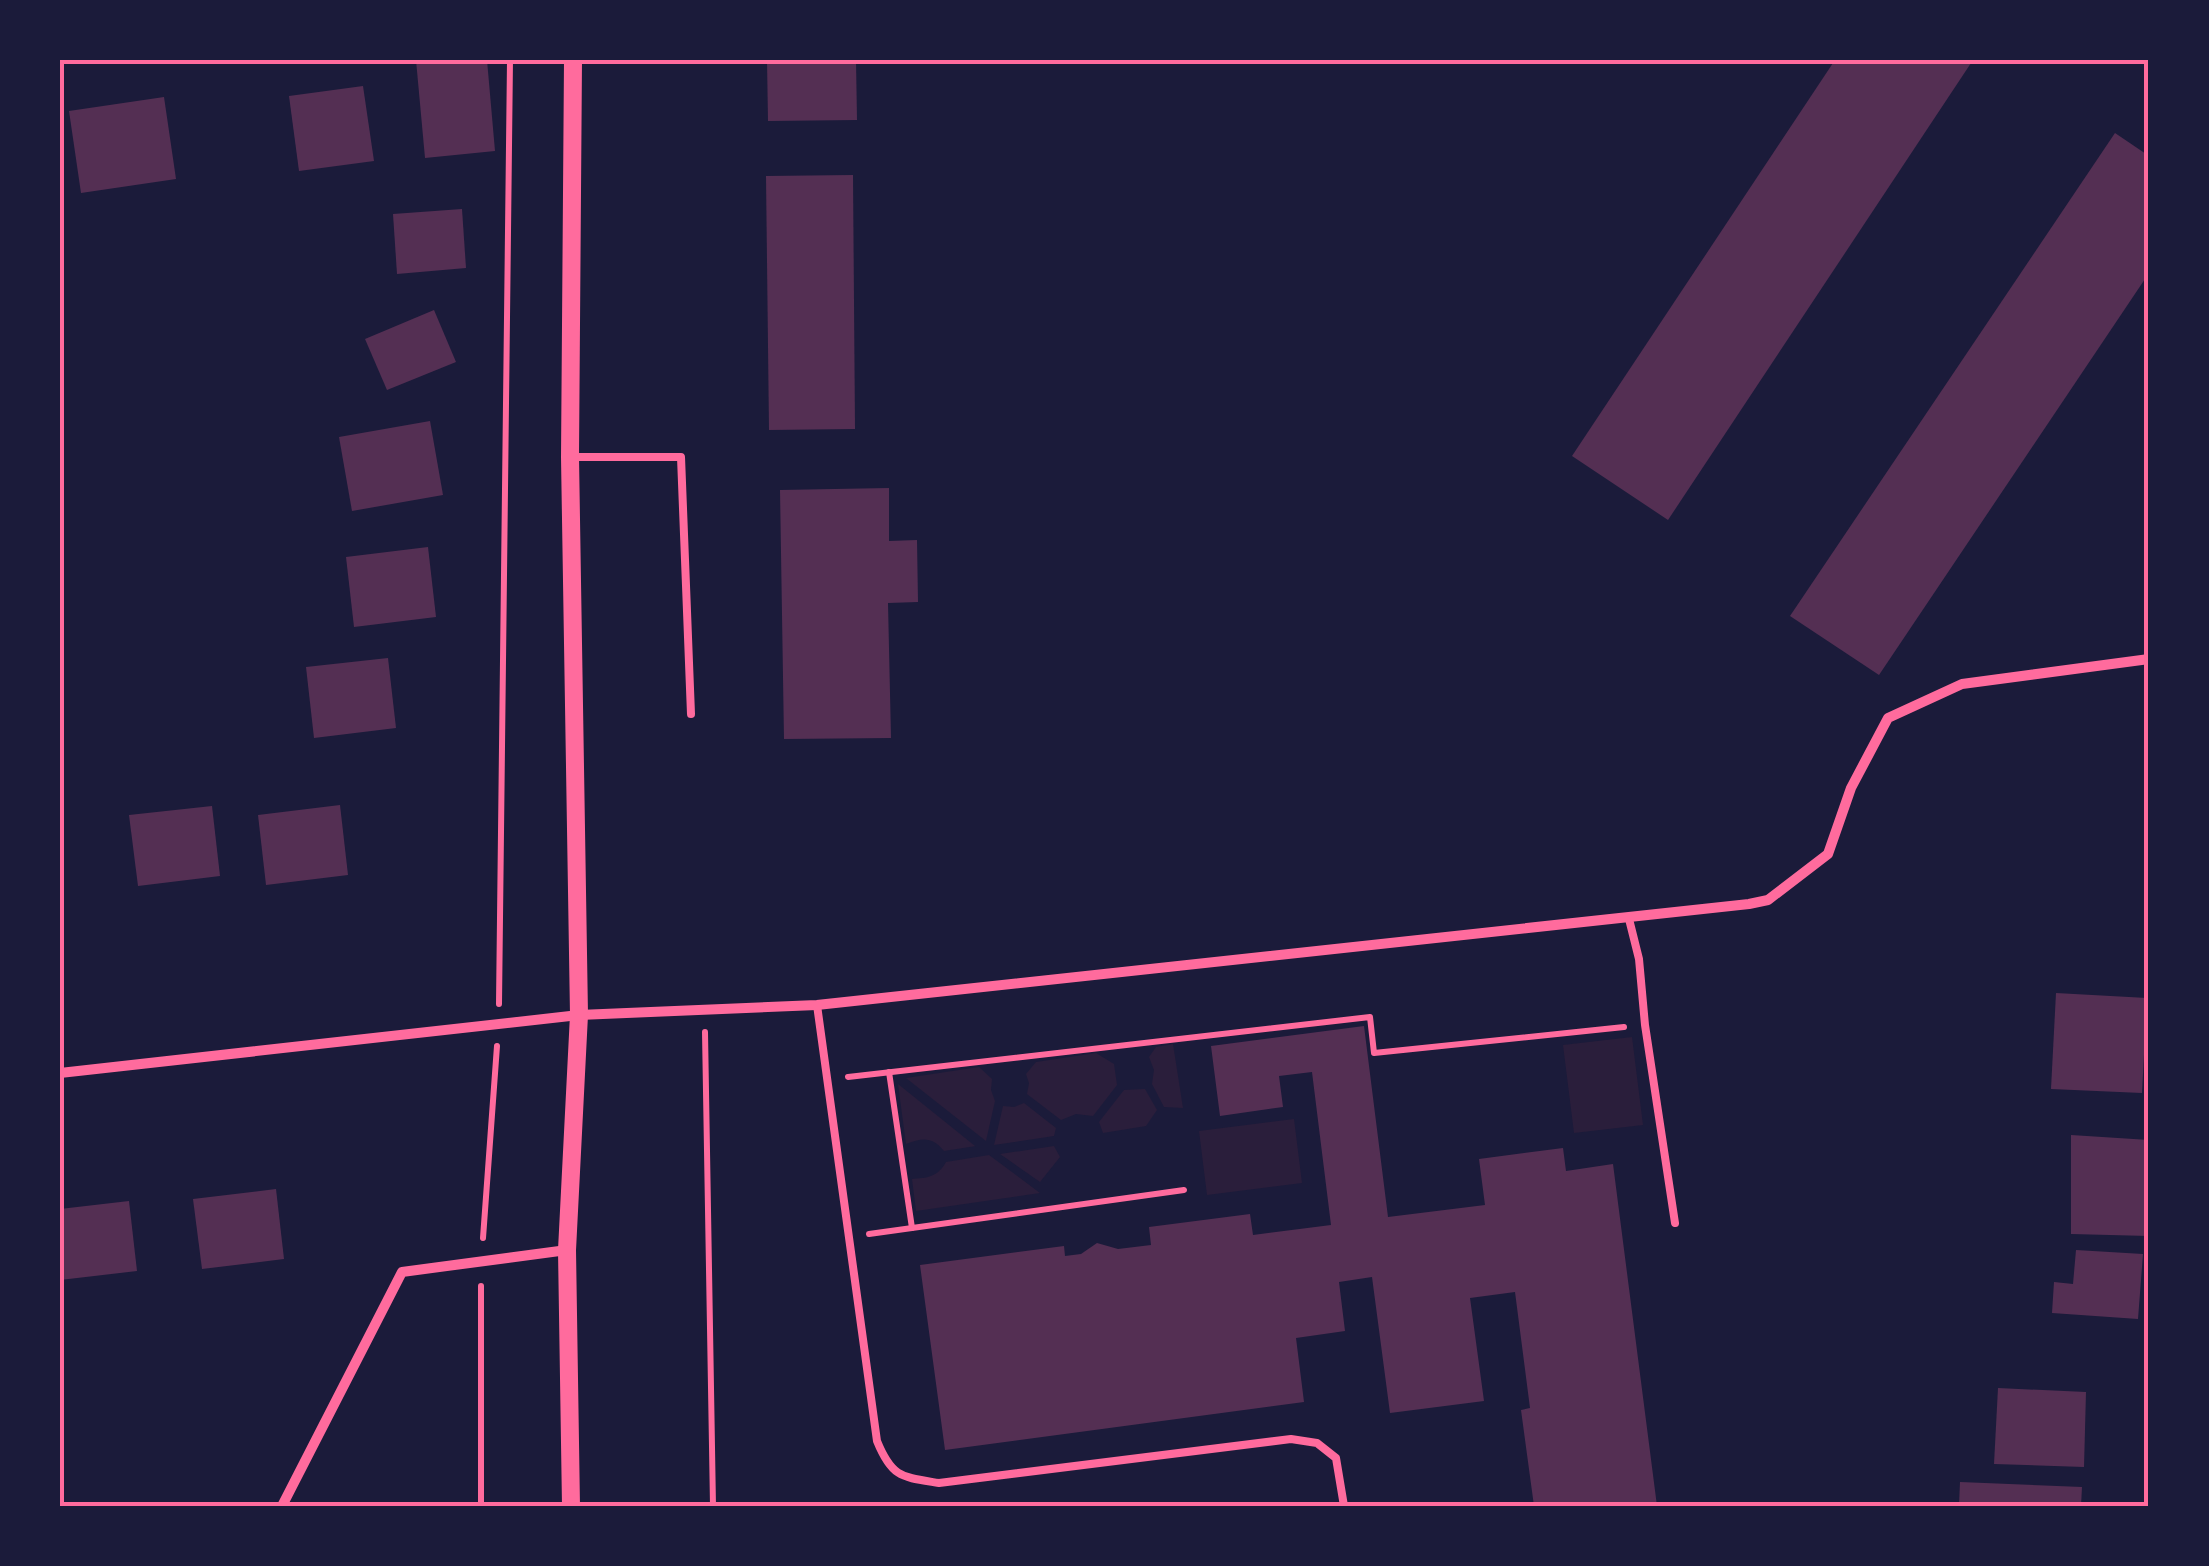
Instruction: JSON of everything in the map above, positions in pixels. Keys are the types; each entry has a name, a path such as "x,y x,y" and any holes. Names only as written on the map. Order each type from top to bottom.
{"street":[{"path":"572,1506 567,1250 578,1015 570,457 573,60"},
{"path":"60,1072 578,1015 816,1005 1629,919 1768,900 1828,854 1852,788 1888,718 1962,684 2149,659"},
{"path":"282,1506 402,1272 567,1250"}],"lane":[{"path":"570,457 680,457 691,714"},
{"path":"1629,919 1639,959 1675,1223"},
{"path":"816,1005 877,1441 885,1461 900,1477 939,1483 1291,1440 1317,1443 1336,1458 1344,1506"}],"path":[{"path":"480,1506 481,1261 499,1024 510,60"},
{"path":"705,1010 713,1506"},
{"path":"825,1080 1370,1017 1374,1053 1645,1024"},
{"path":"889,1072 912,1228"},
{"path":"848,1236 1184,1190"}],"shaded area":[{"path":"1632,1037 1643,1125 1574,1133 1563,1045"},
{"path":"1173,1044 1183,1108 1164,1107 1152,1084 1154,1070 1149,1057 1156,1047"},
{"path":"1096,1053 1114,1064 1117,1085 1093,1116 1076,1114 1061,1120 1027,1094 1026,1074 1036,1062"},
{"path":"979,1067 992,1079 995,1101 986,1141 906,1078"},
{"path":"898,1084 976,1146 944,1151 927,1140 906,1144"},
{"path":"1145,1089 1157,1110 1146,1126 1103,1133 1099,1122 1124,1090"},
{"path":"1024,1103 1056,1128 1054,1136 994,1145 1003,1106"},
{"path":"1294,1119 1302,1183 1207,1195 1199,1131"},
{"path":"1054,1146 1060,1157 1040,1182 1000,1154"},
{"path":"989,1155 1040,1193 916,1211 912,1179 932,1176 946,1162"}],"building":[{"path":"416,60 487,60 495,151 425,158"},
{"path":"767,60 856,60 857,120 768,121"},
{"path":"1835,60 1973,60 1668,520 1572,456"},
{"path":"363,86 374,161 299,171 289,96"},
{"path":"164,97 176,179 81,193 69,111"},
{"path":"2115,133 2149,156 2149,273 1879,675 1790,616"},
{"path":"853,175 855,429 769,430 766,176"},
{"path":"462,209 466,268 397,274 393,214"},
{"path":"434,310 456,362 387,390 365,339"},
{"path":"430,421 443,495 352,511 339,437"},
{"path":"889,488 889,541 917,540 918,602 888,603 891,738 784,739 780,490"},
{"path":"428,547 436,617 354,627 346,557"},
{"path":"388,658 396,728 314,738 306,667"},
{"path":"340,805 348,875 266,885 258,815"},
{"path":"212,806 220,876 138,886 129,815"},
{"path":"2056,993 2147,998 2142,1093 2051,1089"},
{"path":"1364,1026 1388,1217 1485,1205 1479,1159 1563,1148 1566,1171 1613,1164 1657,1506 1534,1506 1521,1410 1530,1408 1515,1292 1470,1298 1484,1401 1390,1413 1372,1277 1339,1282 1345,1331 1296,1338 1304,1402 945,1450 920,1265 1064,1246 1065,1256 1081,1254 1097,1243 1118,1249 1151,1245 1149,1227 1250,1214 1253,1235 1331,1225 1312,1072 1279,1076 1283,1107 1220,1116 1211,1046"},
{"path":"2071,1135 2149,1140 2149,1236 2071,1234"},
{"path":"276,1189 284,1259 202,1269 193,1199"},
{"path":"129,1201 137,1271 60,1280 60,1209"},
{"path":"2076,1250 2143,1254 2138,1319 2052,1313 2054,1282 2073,1284"},
{"path":"1998,1388 2086,1392 2084,1467 1994,1464"},
{"path":"1960,1482 2082,1487 2081,1506 1959,1506"}]}
